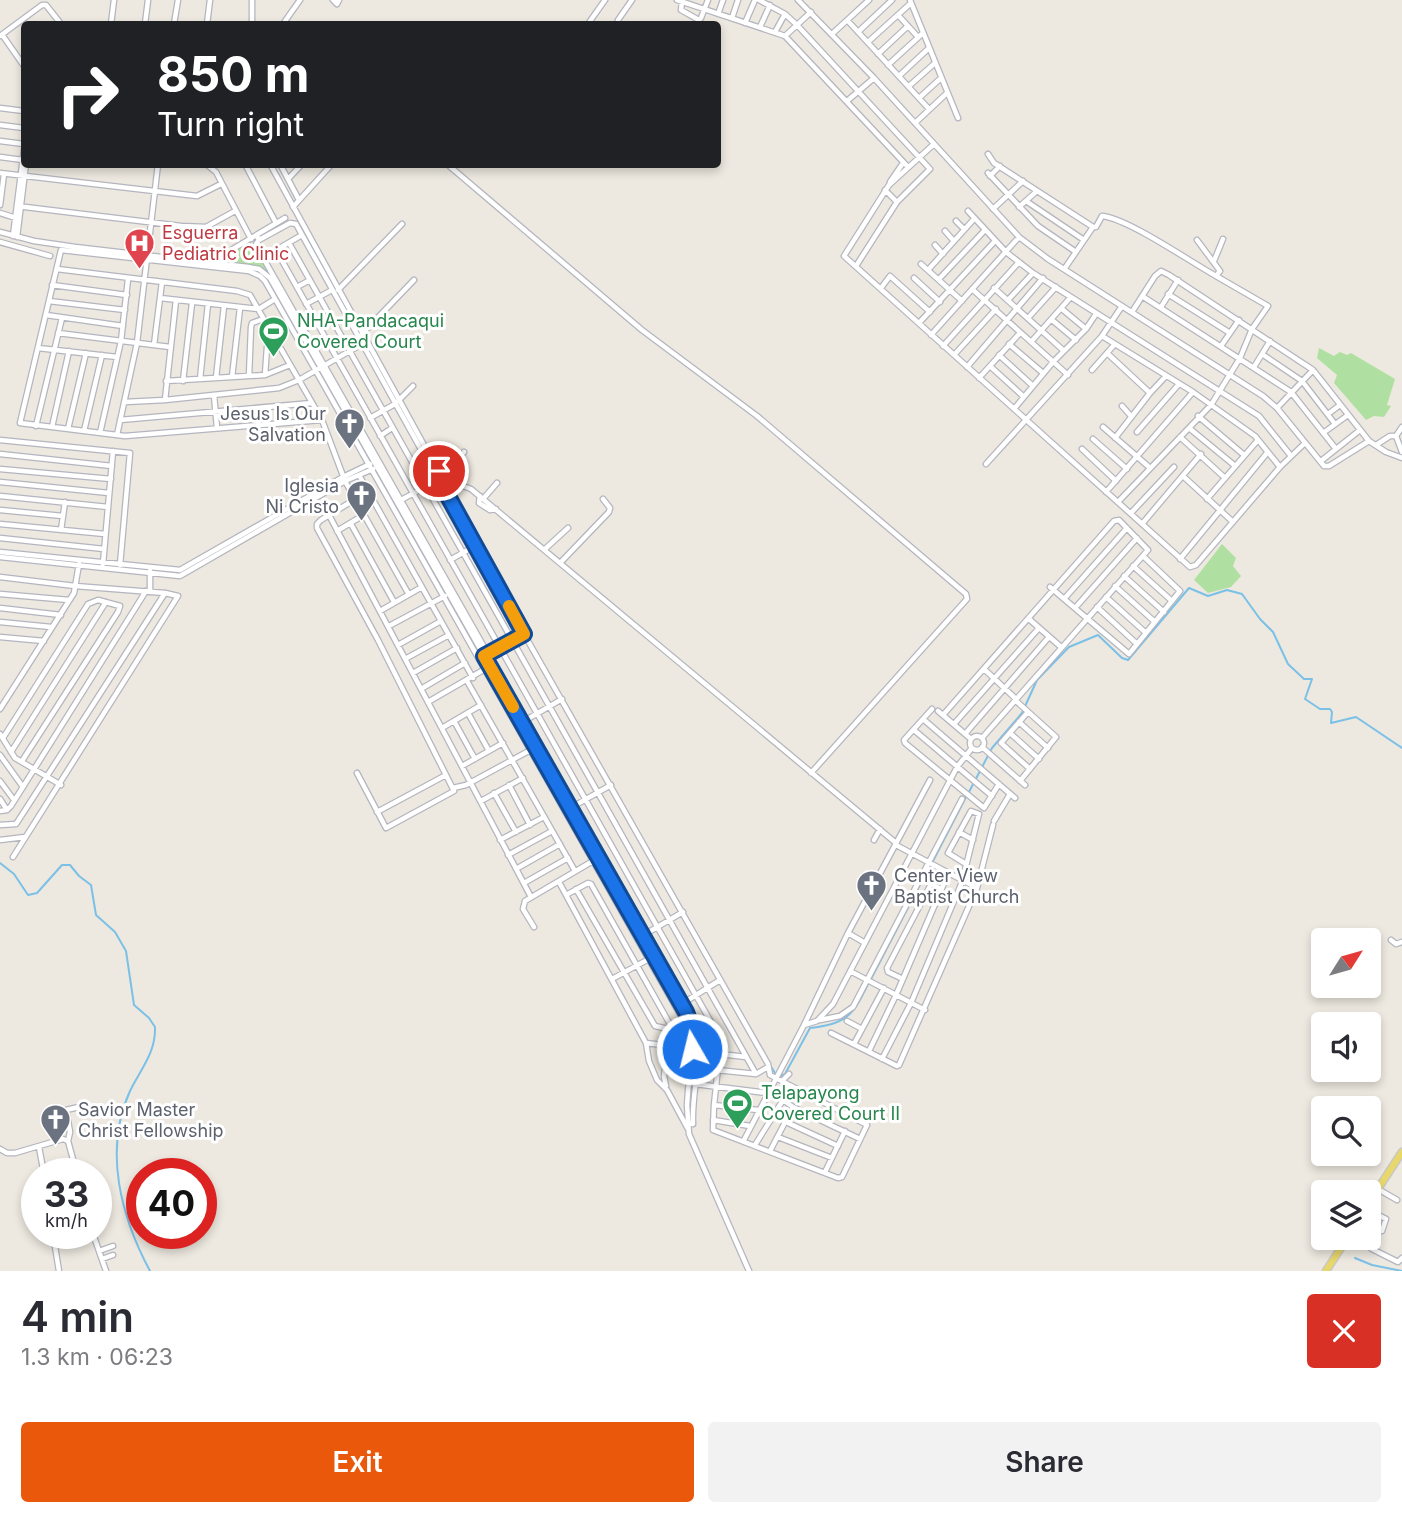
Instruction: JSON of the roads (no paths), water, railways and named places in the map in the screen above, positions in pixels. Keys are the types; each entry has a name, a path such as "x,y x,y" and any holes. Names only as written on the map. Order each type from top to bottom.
{"main road":[{"path":"1381,1186 1391,1177 1402,1152"},
{"path":"1326,1271 1340,1250"}],"street":[{"path":"111,21 114,0"},
{"path":"145,21 148,0"},
{"path":"174,21 178,0"},
{"path":"207,21 210,0"},
{"path":"252,0 252,21"},
{"path":"286,21 299,0"},
{"path":"333,0 337,4 339,0"},
{"path":"590,21 605,0"},
{"path":"618,20 632,0"},
{"path":"679,1 681,10 699,20 708,0"},
{"path":"718,14 723,0"},
{"path":"732,18 738,0"},
{"path":"745,23 757,0 785,14 929,169 897,202 856,267"},
{"path":"798,0 874,78 1019,237 1048,259 1264,396 1324,466 1329,466 1369,440"},
{"path":"832,34 869,0"},
{"path":"858,32 892,0"},
{"path":"679,1 785,36 908,167"},
{"path":"868,42 911,1 958,118"},
{"path":"21,62 1,36 44,2 59,21"},
{"path":"760,27 769,5"},
{"path":"785,36 811,12"},
{"path":"775,32 785,14"},
{"path":"898,15 918,37"},
{"path":"848,21 929,109"},
{"path":"878,54 908,26"},
{"path":"888,65 923,33"},
{"path":"899,76 929,48"},
{"path":"909,86 935,63"},
{"path":"847,101 874,78"},
{"path":"919,98 941,78"},
{"path":"915,123 947,93"},
{"path":"0,108 21,111"},
{"path":"0,125 21,128"},
{"path":"0,141 21,144"},
{"path":"887,187 934,144"},
{"path":"988,154 992,161 1093,227"},
{"path":"0,156 21,161"},
{"path":"903,163 844,256 1180,559 1193,567 1280,467 1305,443"},
{"path":"1000,166 989,174 1038,226 1076,252"},
{"path":"15,236 24,168"},
{"path":"117,435 137,343 157,168"},
{"path":"211,168 216,172 235,211 256,239 256,245 320,368"},
{"path":"247,168 276,223"},
{"path":"272,168 362,344 441,479 524,634 683,912 769,1067 770,1075 866,1123 867,1127 842,1177 838,1178 713,1130 713,1105 721,1040 276,250"},
{"path":"282,168 299,200"},
{"path":"288,179 298,168"},
{"path":"293,207 328,168"},
{"path":"452,168 642,330 757,416 967,594 967,599 811,773"},
{"path":"0,205 2,173 197,196 221,184"},
{"path":"993,209 1023,181"},
{"path":"887,187 897,202"},
{"path":"1019,207 1037,191"},
{"path":"1026,201 1084,240"},
{"path":"15,236 19,206"},
{"path":"19,206 151,223 206,227 235,211"},
{"path":"968,211 1006,252 1033,273 1259,416 1291,456"},
{"path":"0,214 16,219"},
{"path":"1065,268 1102,216 1110,217 1268,306 1252,328 1240,358 1210,405 1118,502"},
{"path":"256,239 285,218"},
{"path":"928,270 974,219"},
{"path":"956,221 964,229"},
{"path":"210,262 293,222 362,334 397,403"},
{"path":"306,304 335,290 402,224"},
{"path":"939,279 985,230"},
{"path":"945,231 953,240"},
{"path":"0,232 62,247 225,267 260,276 366,439 685,1003 696,1024 699,1039 692,1084"},
{"path":"264,257 302,235"},
{"path":"931,335 1019,237"},
{"path":"1213,262 1223,239"},
{"path":"1197,240 1220,271 1216,276"},
{"path":"919,323 995,241"},
{"path":"0,242 50,256"},
{"path":"289,243 756,1074"},
{"path":"935,245 943,254"},
{"path":"62,247 20,423 133,436 322,420"},
{"path":"222,255 225,267"},
{"path":"197,263 210,262 225,267 259,270 270,278 446,595 484,670 682,1018 690,1049 692,1084 693,1124 688,1127"},
{"path":"943,346 1019,262"},
{"path":"921,264 962,301"},
{"path":"57,269 248,293 322,420 354,500 408,593"},
{"path":"1132,312 1161,271 1178,280 1312,370 1369,440 1402,458"},
{"path":"1008,300 1033,273"},
{"path":"881,288 890,276 930,312"},
{"path":"914,278 940,302"},
{"path":"967,367 1043,278"},
{"path":"100,433 121,341 128,279"},
{"path":"297,287 310,280"},
{"path":"362,334 414,280"},
{"path":"1161,307 1178,280"},
{"path":"154,345 162,282"},
{"path":"52,285 127,295"},
{"path":"1028,318 1056,287"},
{"path":"994,288 1063,351"},
{"path":"972,289 1068,374"},
{"path":"1168,294 1230,333"},
{"path":"1143,296 1292,392 1336,449"},
{"path":"160,298 258,309 275,299"},
{"path":"1031,342 1070,298"},
{"path":"164,400 176,300"},
{"path":"49,301 125,310"},
{"path":"183,381 192,303"},
{"path":"200,379 208,304"},
{"path":"216,378 224,305"},
{"path":"986,464 1102,336 1122,306"},
{"path":"232,377 240,308"},
{"path":"954,355 996,309"},
{"path":"1062,309 1086,329"},
{"path":"1014,409 1063,351 1086,329 1096,314"},
{"path":"46,315 123,326"},
{"path":"36,426 62,318"},
{"path":"248,376 252,323 263,318"},
{"path":"1052,320 1076,340"},
{"path":"1221,345 1239,320"},
{"path":"979,379 1020,332"},
{"path":"58,333 170,347"},
{"path":"1102,336 1255,436 1280,467"},
{"path":"265,375 267,346 275,340"},
{"path":"1254,367 1270,341"},
{"path":"125,402 279,388 299,380 362,344"},
{"path":"1009,344 1043,374"},
{"path":"1092,370 1115,344"},
{"path":"38,348 117,357"},
{"path":"52,427 69,351"},
{"path":"68,429 86,353"},
{"path":"1107,353 1150,393"},
{"path":"1262,354 1302,381 1335,424"},
{"path":"84,431 102,355"},
{"path":"999,355 1033,386"},
{"path":"166,381 265,375 290,365"},
{"path":"990,367 1024,397"},
{"path":"1277,408 1312,370"},
{"path":"1115,438 1150,393 1167,376"},
{"path":"1137,432 1179,384"},
{"path":"370,418 397,403 413,386"},
{"path":"1106,492 1193,393"},
{"path":"214,395 217,428"},
{"path":"120,420 312,403"},
{"path":"1328,414 1340,405"},
{"path":"1122,406 1131,416"},
{"path":"1323,433 1348,415"},
{"path":"1198,416 1244,455"},
{"path":"1103,427 1149,467"},
{"path":"1396,436 1402,427"},
{"path":"366,439 392,428"},
{"path":"1189,428 1234,466"},
{"path":"1321,461 1360,430"},
{"path":"1376,445 1390,436 1396,436"},
{"path":"1396,436 1402,452"},
{"path":"1180,437 1224,477"},
{"path":"1093,439 1127,469"},
{"path":"0,440 127,452 131,456 120,565"},
{"path":"1207,499 1258,440"},
{"path":"1082,449 1116,481"},
{"path":"103,564 113,451"},
{"path":"449,480 453,468 464,452"},
{"path":"1180,559 1267,453"},
{"path":"0,454 112,466"},
{"path":"1142,524 1201,454"},
{"path":"0,555 150,571 183,569 344,479 373,466"},
{"path":"1131,513 1174,467"},
{"path":"0,470 111,479"},
{"path":"358,473 473,678"},
{"path":"1184,477 1233,522"},
{"path":"401,500 441,479 469,488 481,497"},
{"path":"0,482 109,493"},
{"path":"496,483 481,497 479,503 490,510 496,509 561,562 629,623 896,844 977,888"},
{"path":"0,496 108,507"},
{"path":"561,562 609,512 610,508 603,499"},
{"path":"354,500 318,522 317,528 393,669 453,788 453,793 388,828 356,773"},
{"path":"61,530 65,502"},
{"path":"0,510 63,516"},
{"path":"329,515 531,897"},
{"path":"337,531 362,516"},
{"path":"817,1021 833,1004 957,767 972,748 971,739 941,713 984,669 1052,588 1114,521 1119,520 1148,550 982,737"},
{"path":"351,523 394,603"},
{"path":"0,524 105,534"},
{"path":"545,549 568,528"},
{"path":"1064,599 1127,528"},
{"path":"0,538 103,549"},
{"path":"1075,609 1137,538"},
{"path":"450,560 475,546"},
{"path":"1052,588 1128,654 1180,589 1143,556"},
{"path":"79,564 120,565 150,571"},
{"path":"0,709 74,593 79,564"},
{"path":"1133,566 1172,601"},
{"path":"0,811 7,810 36,769 148,591 150,571"},
{"path":"1124,576 1164,612"},
{"path":"0,577 178,596 13,857"},
{"path":"1115,586 1155,622"},
{"path":"380,611 422,587"},
{"path":"0,825 12,825 18,821 166,593"},
{"path":"0,594 69,600"},
{"path":"389,626 446,595"},
{"path":"446,595 486,654 490,666 686,1012 692,1028 690,1049"},
{"path":"1106,597 1146,633"},
{"path":"22,761 120,608 117,604 94,601 88,604 1,736 15,758 61,785"},
{"path":"11,752 106,602"},
{"path":"1097,607 1137,644"},
{"path":"0,608 61,615"},
{"path":"1028,618 1061,648"},
{"path":"398,645 441,621"},
{"path":"0,622 52,627"},
{"path":"954,724 1039,628"},
{"path":"486,654 524,634"},
{"path":"405,659 449,635"},
{"path":"965,734 1049,637"},
{"path":"0,638 44,641"},
{"path":"413,673 457,648"},
{"path":"421,689 465,663"},
{"path":"428,702 490,666"},
{"path":"982,747 1022,783 1055,736 984,669"},
{"path":"467,681 575,871"},
{"path":"526,720 562,699"},
{"path":"442,728 481,705"},
{"path":"932,709 904,740 905,743 984,808 999,784"},
{"path":"1026,709 1001,744 1030,769"},
{"path":"468,713 489,751"},
{"path":"831,1033 898,1066 977,888 994,823 1012,796 923,719"},
{"path":"454,721 475,759"},
{"path":"1019,722 1048,748"},
{"path":"914,730 992,796"},
{"path":"1010,733 1039,759"},
{"path":"971,739 975,736 982,737"},
{"path":"972,748 977,750 982,747 982,737"},
{"path":"462,766 503,743"},
{"path":"453,788 471,783 537,747"},
{"path":"0,755 23,787"},
{"path":"377,812 446,775"},
{"path":"481,801 523,778"},
{"path":"744,1140 758,1110 780,1078 848,933 930,780"},
{"path":"0,781 14,800"},
{"path":"508,785 530,825"},
{"path":"574,806 611,785"},
{"path":"494,793 516,832"},
{"path":"0,799 7,810"},
{"path":"804,1025 847,1013 853,1007 962,799"},
{"path":"883,1059 911,1003 962,882 979,814 970,811 948,853 966,864"},
{"path":"500,840 544,817"},
{"path":"874,840 880,829"},
{"path":"508,855 552,831"},
{"path":"959,832 973,840"},
{"path":"0,840 26,837"},
{"path":"631,848 641,841"},
{"path":"516,869 560,844"},
{"path":"606,862 616,855"},
{"path":"524,883 568,858"},
{"path":"534,926 523,907 525,901 598,858"},
{"path":"869,1051 897,996 948,874"},
{"path":"559,882 646,1043 649,1061 657,1080 667,1090"},
{"path":"566,895 591,884 673,1030 676,1047"},
{"path":"903,979 888,972 887,968 931,884 941,889"},
{"path":"576,889 654,1026 673,1030"},
{"path":"647,933 683,912"},
{"path":"848,933 864,943"},
{"path":"1391,940 1396,944 1402,942"},
{"path":"612,979 648,960"},
{"path":"850,971 925,1010"},
{"path":"685,1003 720,980"},
{"path":"854,1044 884,988"},
{"path":"847,1021 862,1029"},
{"path":"733,1055 738,1040"},
{"path":"646,1043 690,1049"},
{"path":"668,1045 664,1081 667,1090 688,1127 691,1141 749,1271"},
{"path":"720,1054 747,1057"},
{"path":"649,1061 665,1063"},
{"path":"717,1070 756,1074 769,1067"},
{"path":"780,1078 789,1074"},
{"path":"692,1084 769,1092 793,1107 860,1139"},
{"path":"755,1145 783,1100"},
{"path":"713,1105 758,1110"},
{"path":"73,1158 68,1141 70,1132 66,1110 79,1107"},
{"path":"770,1151 793,1107"},
{"path":"713,1120 750,1126"},
{"path":"786,1122 838,1146"},
{"path":"825,1172 845,1131"},
{"path":"778,1137 832,1158"},
{"path":"0,1149 15,1153 63,1139 68,1141"},
{"path":"40,1147 42,1158"},
{"path":"1381,1191 1397,1200"},
{"path":"1381,1216 1386,1219 1382,1231"},
{"path":"106,1271 99,1251 113,1246"},
{"path":"55,1249 59,1271"},
{"path":"1374,1250 1398,1262 1402,1258"},
{"path":"102,1259 113,1255"}],"waterway":[{"path":"489,569 516,615"},
{"path":"969,792 992,748 1022,713 1037,680 1069,647 1098,635 1122,658 1128,660 1189,588 1208,596 1227,590 1242,594 1273,632 1288,664 1304,679 1312,679 1305,699 1320,709 1330,709 1331,723 1356,717 1402,748"},
{"path":"933,861 966,797"},
{"path":"0,863 14,874 28,895 37,893 62,865 70,865 91,885 96,915 115,932 126,951 134,1005 155,1027 150,1053 122,1113 117,1160 124,1206 150,1271"},
{"path":"871,979 928,869"},
{"path":"781,1076 785,1074 810,1028 833,1024 847,1016 868,984"},
{"path":"770,1065 775,1073"},
{"path":"1355,1258 1372,1265 1402,1271"}],"place":[{"name":"Esguerra Pediatric Clinic","path":"139,270"},
{"name":"NHA-Pandacaqui Covered Court","path":"274,358"},
{"name":"Jesus Is Our Salvation","path":"349,451"},
{"name":"Iglesia Ni Cristo","path":"362,523"},
{"name":"Center View Baptist Church","path":"871,913"},
{"name":"Telapayong Covered Court II","path":"738,1130"},
{"name":"Savior Master Christ Fellowship","path":"55,1147"}]}
